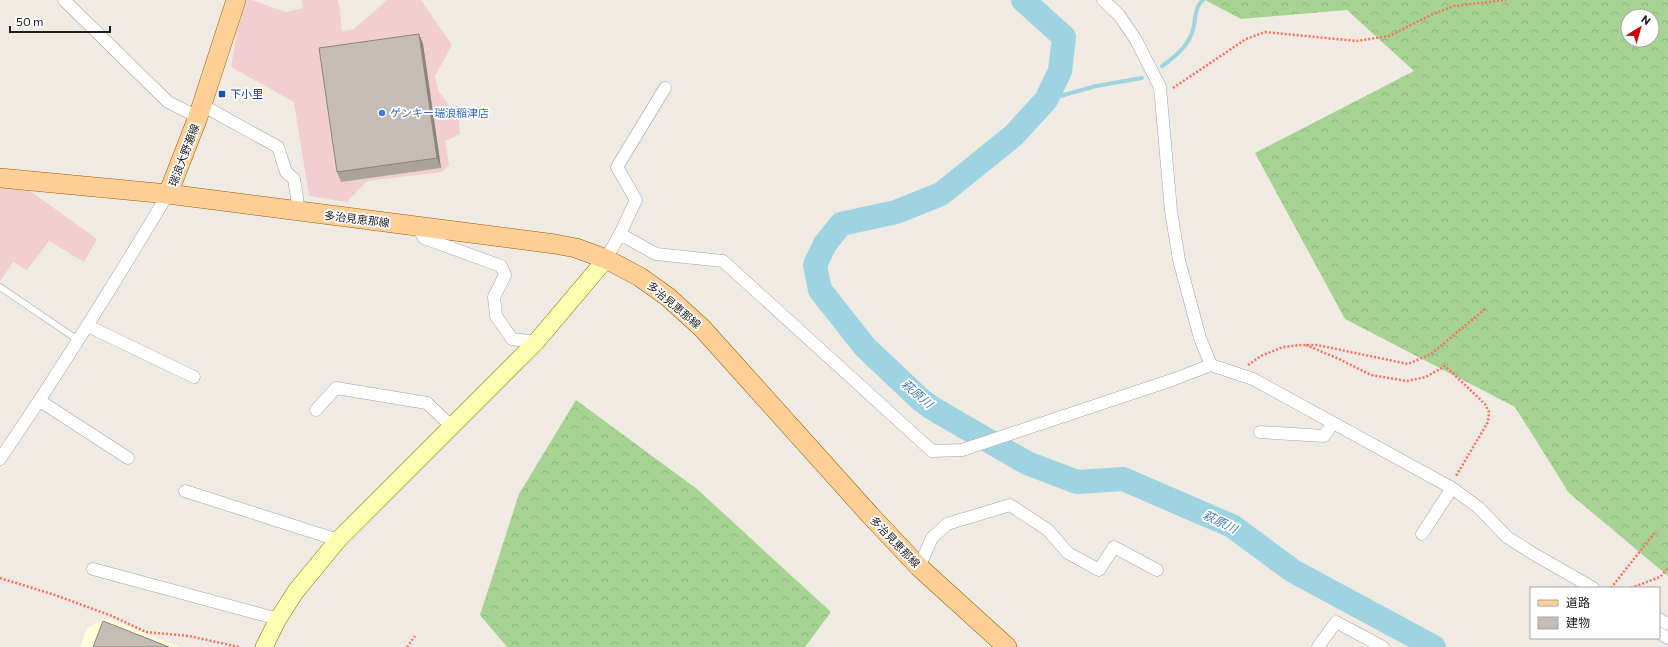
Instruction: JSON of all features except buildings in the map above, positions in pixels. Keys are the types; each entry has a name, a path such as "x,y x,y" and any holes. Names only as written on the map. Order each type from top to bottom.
{"main road":[{"name":"瑞浪大野瀬線","path":"0,178 168,194 200,111 236,0"},
{"name":"多治見恵那線","path":"168,194 555,244 576,248 606,259 640,277 668,297 702,328 870,515 919,567 1007,647"}],"street":[{"path":"64,0 168,102 200,111 278,147 286,172 294,179 298,211"},
{"path":"1103,0 1119,15 1136,40 1160,87 1172,211 1179,260 1200,338 1211,365"},
{"path":"264,647 278,619 296,591 338,540 536,342 606,259 636,200 617,166 665,88"},
{"path":"0,459 40,401 88,326 168,194"},
{"path":"417,226 424,238 501,266 505,275 494,297 496,316 512,339 536,342"},
{"path":"620,234 656,254 723,261 932,451 962,450 1014,431 1172,380 1211,365 1259,383 1451,487 1478,507 1508,537 1532,553 1591,587"},
{"path":"88,326 194,377"},
{"path":"316,410 336,388 428,403 451,426"},
{"path":"40,401 128,458"},
{"path":"1260,432 1324,436 1333,423"},
{"path":"1422,534 1451,487"},
{"path":"185,491 338,540"},
{"path":"919,567 932,538 947,524 1010,505 1048,530 1068,553 1099,570 1114,547 1157,570"},
{"path":"93,569 278,619"},
{"path":"1318,647 1336,622 1383,647"}],"lane":[{"path":"0,286 78,340"}],"path":[{"path":"1161,96 1246,39 1265,32 1357,41 1389,36 1433,14 1454,6 1506,0"},
{"path":"1234,374 1261,356 1282,347 1306,345 1317,345 1408,364 1430,354 1485,309"},
{"path":"1306,345 1371,375 1407,381 1426,377 1445,366 1486,404 1489,412 1488,422 1451,487"},
{"path":"1612,587 1656,531"},
{"path":"1634,587 1660,577 1668,568"},
{"path":"0,578 55,595 112,616 146,632 189,636 239,647"},
{"path":"407,647 415,636"}],"shaded area":[{"path":"242,0 252,0 286,12 303,8 302,0 337,0 339,3 342,31 354,29 387,0 421,0 452,45 435,76 438,90 459,120 460,134 445,141 449,165 442,172 367,181 347,202 309,196 294,102 231,67"},
{"path":"0,188 30,191 97,239 84,262 49,241 27,270 13,262 0,281"},
{"path":"107,618 180,647 80,647 87,628"}],"green space":[{"path":"1205,0 1668,0 1668,576 1569,493 1515,407 1345,319 1255,153 1414,71 1347,10 1241,19"},
{"path":"576,400 697,489 831,612 805,647 507,647 480,615 519,494"}],"waterway":[{"name":"萩原川","path":"1023,0 1064,37 1060,71 1046,100 1014,135 941,194 896,212 841,224 825,244 815,265 820,290 865,347 921,400 932,408 1027,463 1077,482 1123,479 1232,526 1293,571 1434,647"},
{"path":"1162,66 1187,43 1192,33 1198,7 1203,0"},
{"path":"1049,93 1057,97 1096,86 1142,78"}],"place":[{"name":"下小里","path":"222,94"},
{"name":"ゲンキー瑞浪稲津店","path":"382,113"}]}
